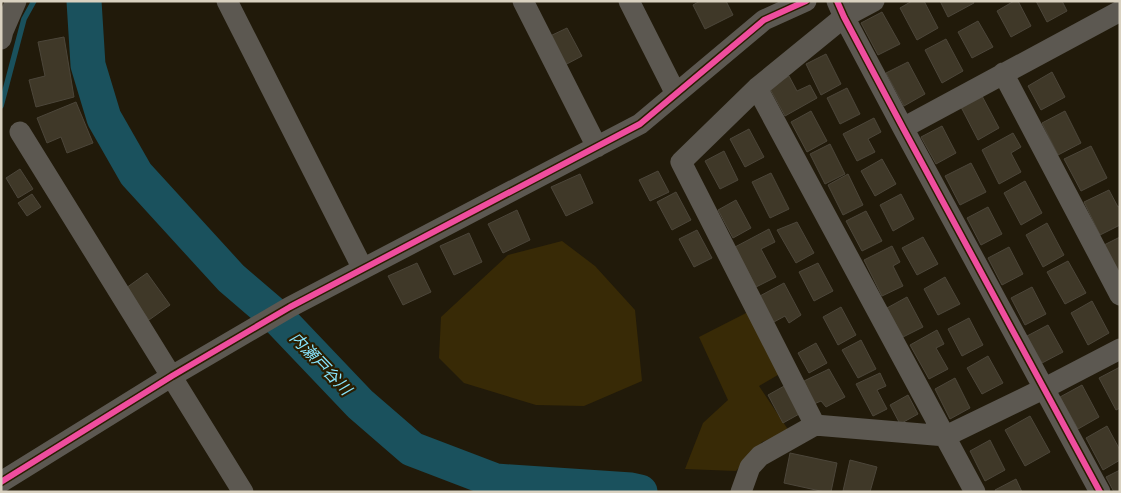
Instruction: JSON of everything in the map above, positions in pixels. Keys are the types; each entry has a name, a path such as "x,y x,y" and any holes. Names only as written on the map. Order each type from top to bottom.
{"street":[{"path":"1,6 16,1"},
{"path":"1,39 16,1"},
{"path":"227,1 363,269"},
{"path":"523,1 597,147"},
{"path":"629,1 676,94"},
{"path":"1,482 172,376 290,307 640,124 764,20 806,1"},
{"path":"815,425 681,162 840,9 874,1"},
{"path":"840,9 1100,492"},
{"path":"903,128 1120,11"},
{"path":"1004,74 1120,295"},
{"path":"757,88 975,492"},
{"path":"20,132 243,492"},
{"path":"742,489 750,468 760,456 815,425 946,436 1120,349"}],"shaded area":[{"path":"562,241 595,266 635,310 642,381 584,406 536,405 464,383 439,358 441,317 508,255"},
{"path":"752,310 783,372 759,386 789,431 762,442 736,471 685,469 703,423 728,400 699,337"}],"building":[{"path":"700,1 726,1 733,15 705,29 693,5"},
{"path":"912,1 924,1 938,28 917,40 900,8"},
{"path":"940,1 973,1 974,3 948,17"},
{"path":"1014,1 1018,1 1031,26 1011,37 997,11"},
{"path":"1036,1 1062,1 1067,11 1047,22"},
{"path":"882,12 900,44 878,55 861,23"},
{"path":"978,21 993,47 972,58 958,32"},
{"path":"567,28 582,56 563,66 548,37"},
{"path":"64,37 74,97 36,107 29,80 45,76 38,42"},
{"path":"946,39 963,71 942,83 925,50"},
{"path":"826,54 841,84 821,95 806,64"},
{"path":"908,62 925,94 904,106 886,73"},
{"path":"1052,72 1065,97 1041,110 1028,86"},
{"path":"789,76 797,91 810,85 817,98 785,116 769,87"},
{"path":"847,88 860,114 840,124 827,98"},
{"path":"982,96 999,128 978,140 961,107"},
{"path":"76,102 93,143 67,153 61,137 47,143 37,118"},
{"path":"811,111 827,141 807,152 791,122"},
{"path":"1065,111 1081,143 1058,155 1042,123"},
{"path":"874,118 881,132 868,139 875,152 857,161 843,134"},
{"path":"942,126 956,153 936,164 921,137"},
{"path":"749,129 764,157 745,167 730,139"},
{"path":"1013,133 1021,147 1011,153 1021,172 999,184 982,150"},
{"path":"830,144 845,174 825,184 810,154"},
{"path":"1091,146 1107,178 1081,191 1064,159"},
{"path":"724,151 738,180 720,189 705,161"},
{"path":"882,159 896,184 875,196 861,171"},
{"path":"971,163 986,192 960,205 945,176"},
{"path":"20,169 33,189 18,198 6,178"},
{"path":"658,171 669,192 650,201 639,180"},
{"path":"771,173 789,209 770,218 752,182"},
{"path":"580,174 593,203 566,216 551,187"},
{"path":"848,174 863,205 843,215 828,185"},
{"path":"1025,181 1042,213 1021,225 1004,193"},
{"path":"1109,190 1118,207 1120,206 1120,225 1100,235 1084,202"},
{"path":"676,192 691,220 672,230 657,202"},
{"path":"32,194 41,207 27,216 18,203"},
{"path":"901,194 914,219 893,231 880,205"},
{"path":"736,200 751,228 733,238 718,210"},
{"path":"988,207 1002,234 981,245 967,218"},
{"path":"517,210 530,240 503,253 488,224"},
{"path":"866,211 882,241 862,251 846,221"},
{"path":"797,222 814,253 796,263 777,230"},
{"path":"1047,223 1064,255 1043,267 1026,235"},
{"path":"769,229 775,242 761,249 776,277 756,287 735,247"},
{"path":"697,230 712,258 694,267 679,239"},
{"path":"469,233 482,262 454,275 440,246"},
{"path":"923,237 938,264 917,275 902,248"},
{"path":"1120,237 1120,276 1104,245"},
{"path":"892,246 900,262 893,266 903,286 882,296 864,260"},
{"path":"1009,247 1023,274 1002,285 988,258"},
{"path":"1068,261 1086,293 1065,304 1047,272"},
{"path":"417,263 431,292 403,305 388,276"},
{"path":"818,263 833,291 814,301 799,272"},
{"path":"147,273 170,305 149,320 126,288"},
{"path":"945,277 960,304 938,315 924,289"},
{"path":"784,283 801,315 789,323 785,316 772,323 758,297"},
{"path":"1032,287 1046,314 1025,325 1011,298"},
{"path":"907,297 923,327 903,337 887,308"},
{"path":"1092,301 1109,333 1088,345 1071,313"},
{"path":"841,307 856,335 838,345 823,317"},
{"path":"969,318 983,345 962,356 948,329"},
{"path":"1048,325 1063,352 1042,363 1027,336"},
{"path":"937,330 944,344 936,348 948,369 929,379 910,345"},
{"path":"861,340 876,369 858,378 842,350"},
{"path":"816,343 827,363 809,373 798,353"},
{"path":"988,356 1003,383 982,394 967,368"},
{"path":"1120,367 1120,408 1116,410 1099,378"},
{"path":"829,369 845,397 826,407 821,401 814,404 804,381"},
{"path":"880,373 886,386 877,390 887,409 873,416 856,384"},
{"path":"955,378 970,408 950,419 935,389"},
{"path":"786,385 801,413 783,423 768,395"},
{"path":"1082,385 1099,417 1078,429 1060,397"},
{"path":"908,395 918,414 900,424 890,405"},
{"path":"1030,416 1050,452 1025,466 1005,430"},
{"path":"1107,426 1120,450 1120,460 1103,470 1086,438"},
{"path":"990,440 1005,470 985,481 970,451"},
{"path":"790,453 837,463 831,492 784,483"},
{"path":"850,460 877,467 870,492 843,491"},
{"path":"1120,470 1120,492 1114,492 1106,477"},
{"path":"1016,479 1022,492 996,492 995,490"}],"waterway":[{"path":"1,106 24,19 34,1"},
{"name":"内瀬戸谷川","path":"84,1 88,65 104,118 136,174 231,278 280,320 360,404 412,449 496,481 640,492"}],"cycle path":[{"path":"1,482 172,376 290,307 640,124 764,20 806,1"},
{"path":"837,1 903,128 1100,492"}]}
